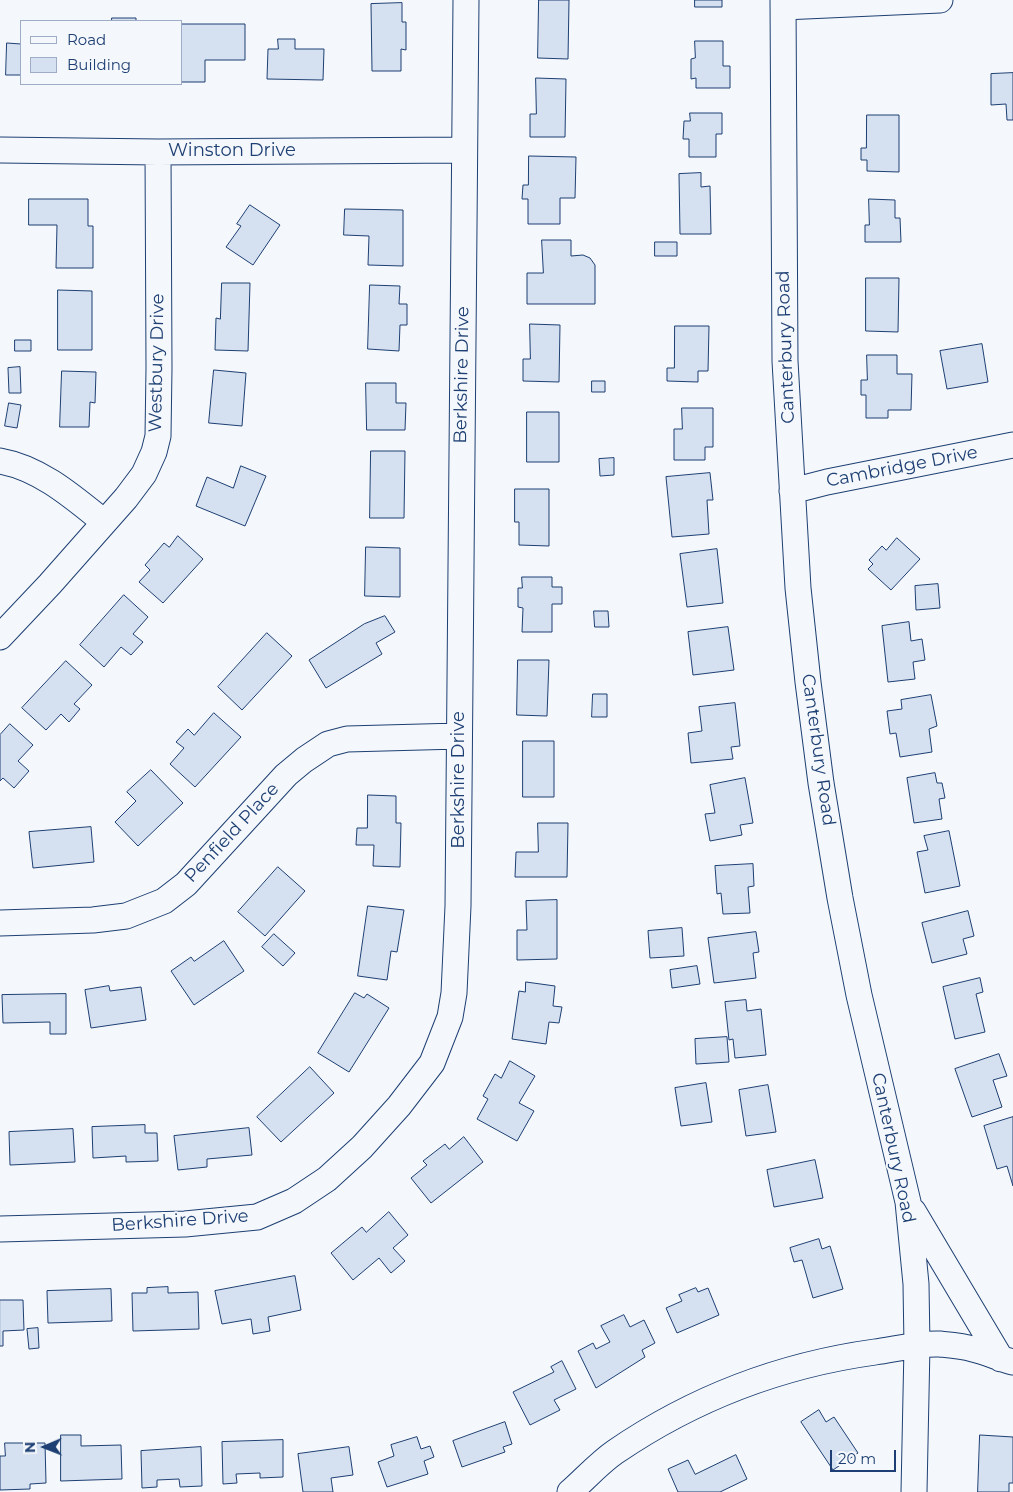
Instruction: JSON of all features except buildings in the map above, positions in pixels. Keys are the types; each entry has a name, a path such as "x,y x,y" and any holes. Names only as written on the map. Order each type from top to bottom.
{"street":[{"name":"Berkshire Drive","path":"0,1229 185,1224 257,1217 294,1201 327,1179 368,1140 399,1106 432,1064 450,1017 454,993 458,906 466,0"},
{"path":"783,3 940,0"},
{"name":"Canterbury Road","path":"783,3 785,361 798,588 821,783 859,995 908,1202 916,1284 917,1346 914,1492"},
{"name":"Winston Drive","path":"0,150 158,152 464,150"},
{"name":"Westbury Drive","path":"0,637 126,498 144,474 154,452 158,436 159,368 158,152"},
{"name":"Cambridge Drive","path":"792,491 827,482 1013,445"},
{"path":"0,460 30,470 64,491 104,522"},
{"name":"Penfield Place","path":"0,923 94,920 126,916 164,901 186,884 286,775 328,744 348,738 459,736"},
{"path":"908,1202 1007,1361"},
{"path":"570,1492 614,1453 657,1426 703,1401 734,1387 803,1365 849,1356 937,1344 973,1348 1007,1361"}]}
